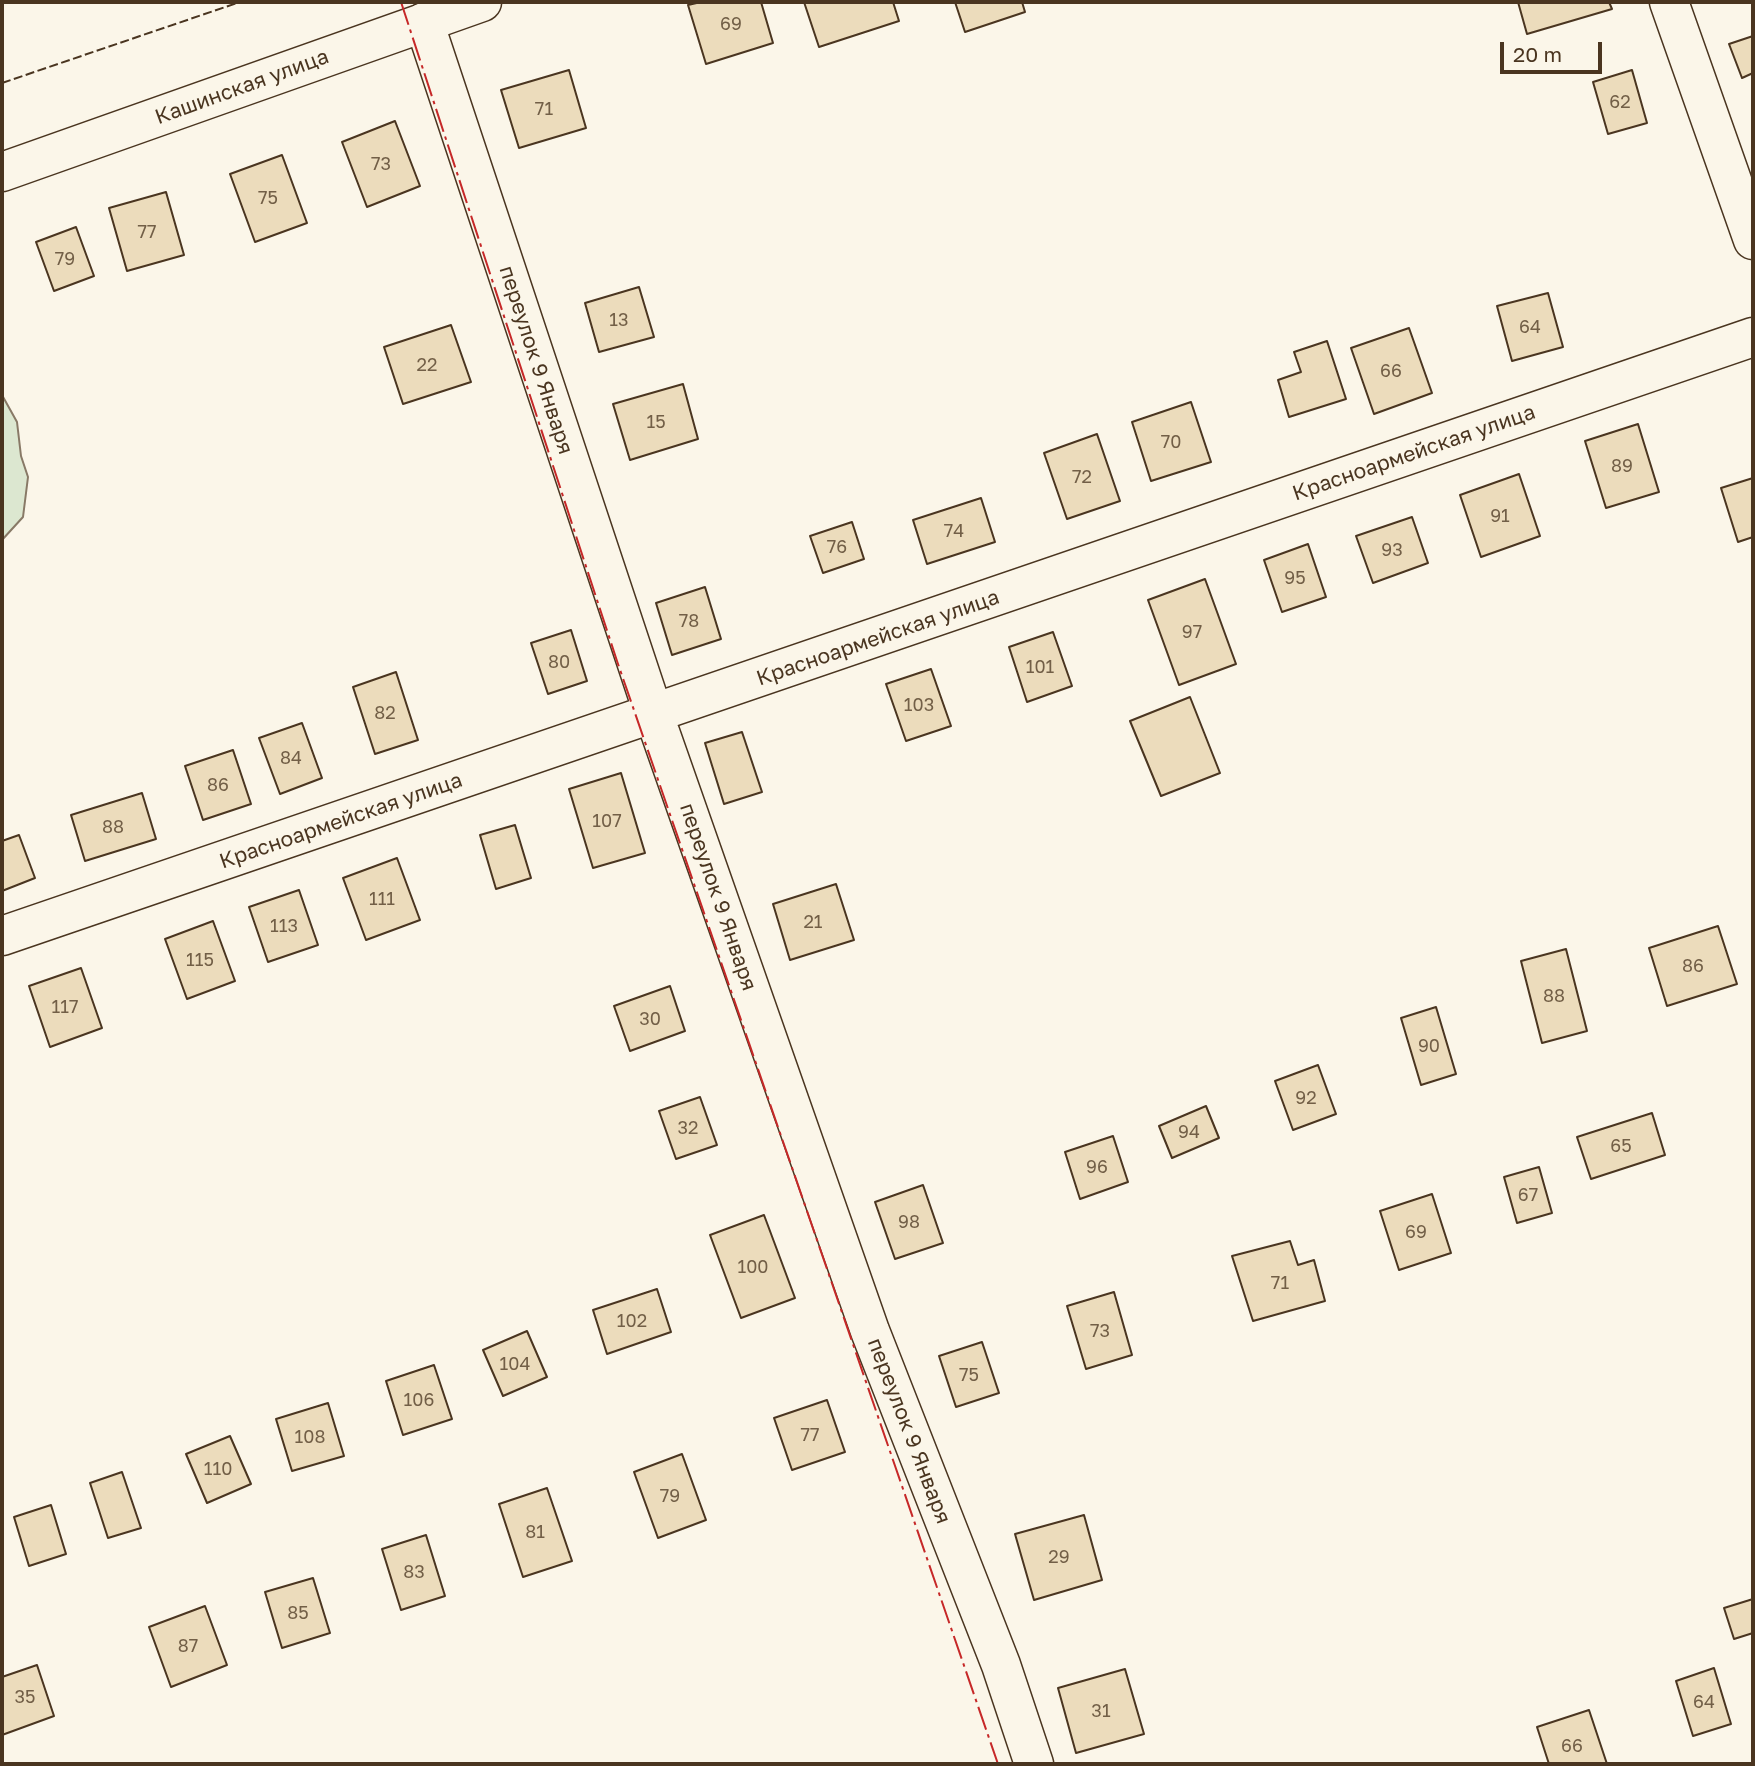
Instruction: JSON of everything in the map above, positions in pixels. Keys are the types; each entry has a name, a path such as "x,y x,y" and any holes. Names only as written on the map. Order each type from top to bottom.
{"street":[{"name":"Кашинская улица","path":"2,172 482,2"},
{"path":"1669,2 1753,240"},
{"name":"переулок 9 Января","path":"424,22 654,715 870,1331 1001,1665 1034,1764"},
{"name":"Красноармейская улица","path":"2,936 1753,337"}],"green space":[{"path":"2,395 17,422 21,456 28,477 23,517 2,540"}],"building":[{"path":"701,2 761,2 773,43 706,64 688,5"},
{"path":"804,2 893,2 899,21 819,47"},
{"path":"955,2 1022,2 1025,12 965,32"},
{"path":"1518,2 1609,2 1612,9 1527,34"},
{"path":"1753,36 1753,73 1742,78 1729,44"},
{"path":"569,70 586,128 519,148 501,90"},
{"path":"1632,70 1647,123 1608,134 1593,82"},
{"path":"395,121 420,186 367,207 342,142"},
{"path":"282,155 307,223 255,242 230,174"},
{"path":"166,192 184,255 127,271 109,208"},
{"path":"76,227 94,276 54,291 36,242"},
{"path":"639,287 654,337 599,352 585,303"},
{"path":"1548,293 1563,347 1512,361 1497,306"},
{"path":"451,325 471,382 403,404 384,347"},
{"path":"1409,328 1432,393 1374,414 1351,348"},
{"path":"1327,341 1346,399 1289,417 1278,380 1301,372 1294,352"},
{"path":"683,384 698,439 630,460 613,404"},
{"path":"1191,402 1211,462 1151,481 1132,422"},
{"path":"1638,424 1659,492 1606,508 1585,441"},
{"path":"1097,434 1120,501 1067,519 1044,453"},
{"path":"1519,474 1540,536 1481,557 1460,495"},
{"path":"1753,478 1753,537 1738,542 1721,488"},
{"path":"981,498 995,542 927,564 913,520"},
{"path":"1412,517 1428,563 1373,583 1356,536"},
{"path":"852,522 864,559 823,573 810,536"},
{"path":"1308,544 1326,597 1282,612 1264,560"},
{"path":"1205,579 1236,664 1179,685 1148,600"},
{"path":"705,587 721,639 672,655 656,603"},
{"path":"571,630 587,681 548,694 531,643"},
{"path":"1053,632 1072,686 1027,702 1009,647"},
{"path":"931,669 951,726 906,741 886,684"},
{"path":"396,672 418,740 375,754 353,687"},
{"path":"1190,697 1220,773 1161,796 1130,721"},
{"path":"302,723 322,778 280,794 259,738"},
{"path":"742,732 762,792 724,804 705,743"},
{"path":"233,750 251,804 203,820 185,766"},
{"path":"621,773 645,853 593,868 569,789"},
{"path":"142,793 156,839 85,861 71,815"},
{"path":"515,825 531,878 496,889 480,835"},
{"path":"19,835 35,878 2,891 2,841"},
{"path":"397,858 420,920 366,940 343,878"},
{"path":"836,884 854,940 790,960 773,904"},
{"path":"299,890 318,945 268,962 249,907"},
{"path":"213,921 235,981 187,999 165,939"},
{"path":"1718,926 1737,984 1667,1006 1649,948"},
{"path":"1566,949 1587,1031 1542,1043 1521,961"},
{"path":"81,968 102,1028 50,1047 29,986"},
{"path":"670,986 685,1031 630,1051 614,1006"},
{"path":"1436,1007 1456,1074 1421,1085 1401,1018"},
{"path":"1318,1065 1336,1114 1293,1130 1275,1081"},
{"path":"700,1097 717,1145 676,1159 659,1111"},
{"path":"1206,1106 1219,1138 1172,1158 1159,1126"},
{"path":"1652,1113 1665,1155 1591,1179 1577,1137"},
{"path":"1113,1136 1128,1182 1080,1199 1065,1152"},
{"path":"1539,1167 1552,1213 1517,1223 1504,1177"},
{"path":"923,1185 943,1243 895,1259 875,1202"},
{"path":"1432,1194 1451,1253 1399,1270 1380,1211"},
{"path":"764,1215 795,1298 741,1318 710,1235"},
{"path":"1290,1241 1298,1265 1314,1260 1325,1301 1253,1321 1232,1256"},
{"path":"657,1289 671,1332 607,1354 593,1310"},
{"path":"1114,1292 1132,1355 1086,1369 1067,1306"},
{"path":"527,1331 547,1377 503,1396 483,1350"},
{"path":"982,1342 999,1393 956,1407 939,1356"},
{"path":"434,1365 452,1419 403,1435 386,1381"},
{"path":"827,1400 845,1452 792,1470 774,1418"},
{"path":"328,1403 344,1456 292,1471 276,1419"},
{"path":"230,1436 251,1484 207,1503 186,1454"},
{"path":"682,1454 706,1520 658,1538 634,1472"},
{"path":"122,1472 141,1528 108,1538 90,1483"},
{"path":"547,1488 572,1561 523,1577 499,1504"},
{"path":"51,1505 66,1554 29,1566 14,1517"},
{"path":"1084,1515 1102,1580 1034,1600 1015,1534"},
{"path":"426,1535 445,1596 401,1610 382,1549"},
{"path":"313,1578 330,1633 282,1648 265,1592"},
{"path":"1753,1599 1753,1633 1734,1639 1724,1608"},
{"path":"205,1606 227,1665 171,1687 149,1627"},
{"path":"37,1665 54,1716 2,1735 2,1677"},
{"path":"1714,1668 1731,1724 1693,1736 1676,1681"},
{"path":"1125,1669 1144,1734 1076,1753 1058,1688"},
{"path":"1589,1710 1607,1764 1549,1764 1537,1727"}],"fence":[{"path":"2,83 240,2"}],"power":[{"path":"401,2 617,661 998,1764"}]}
